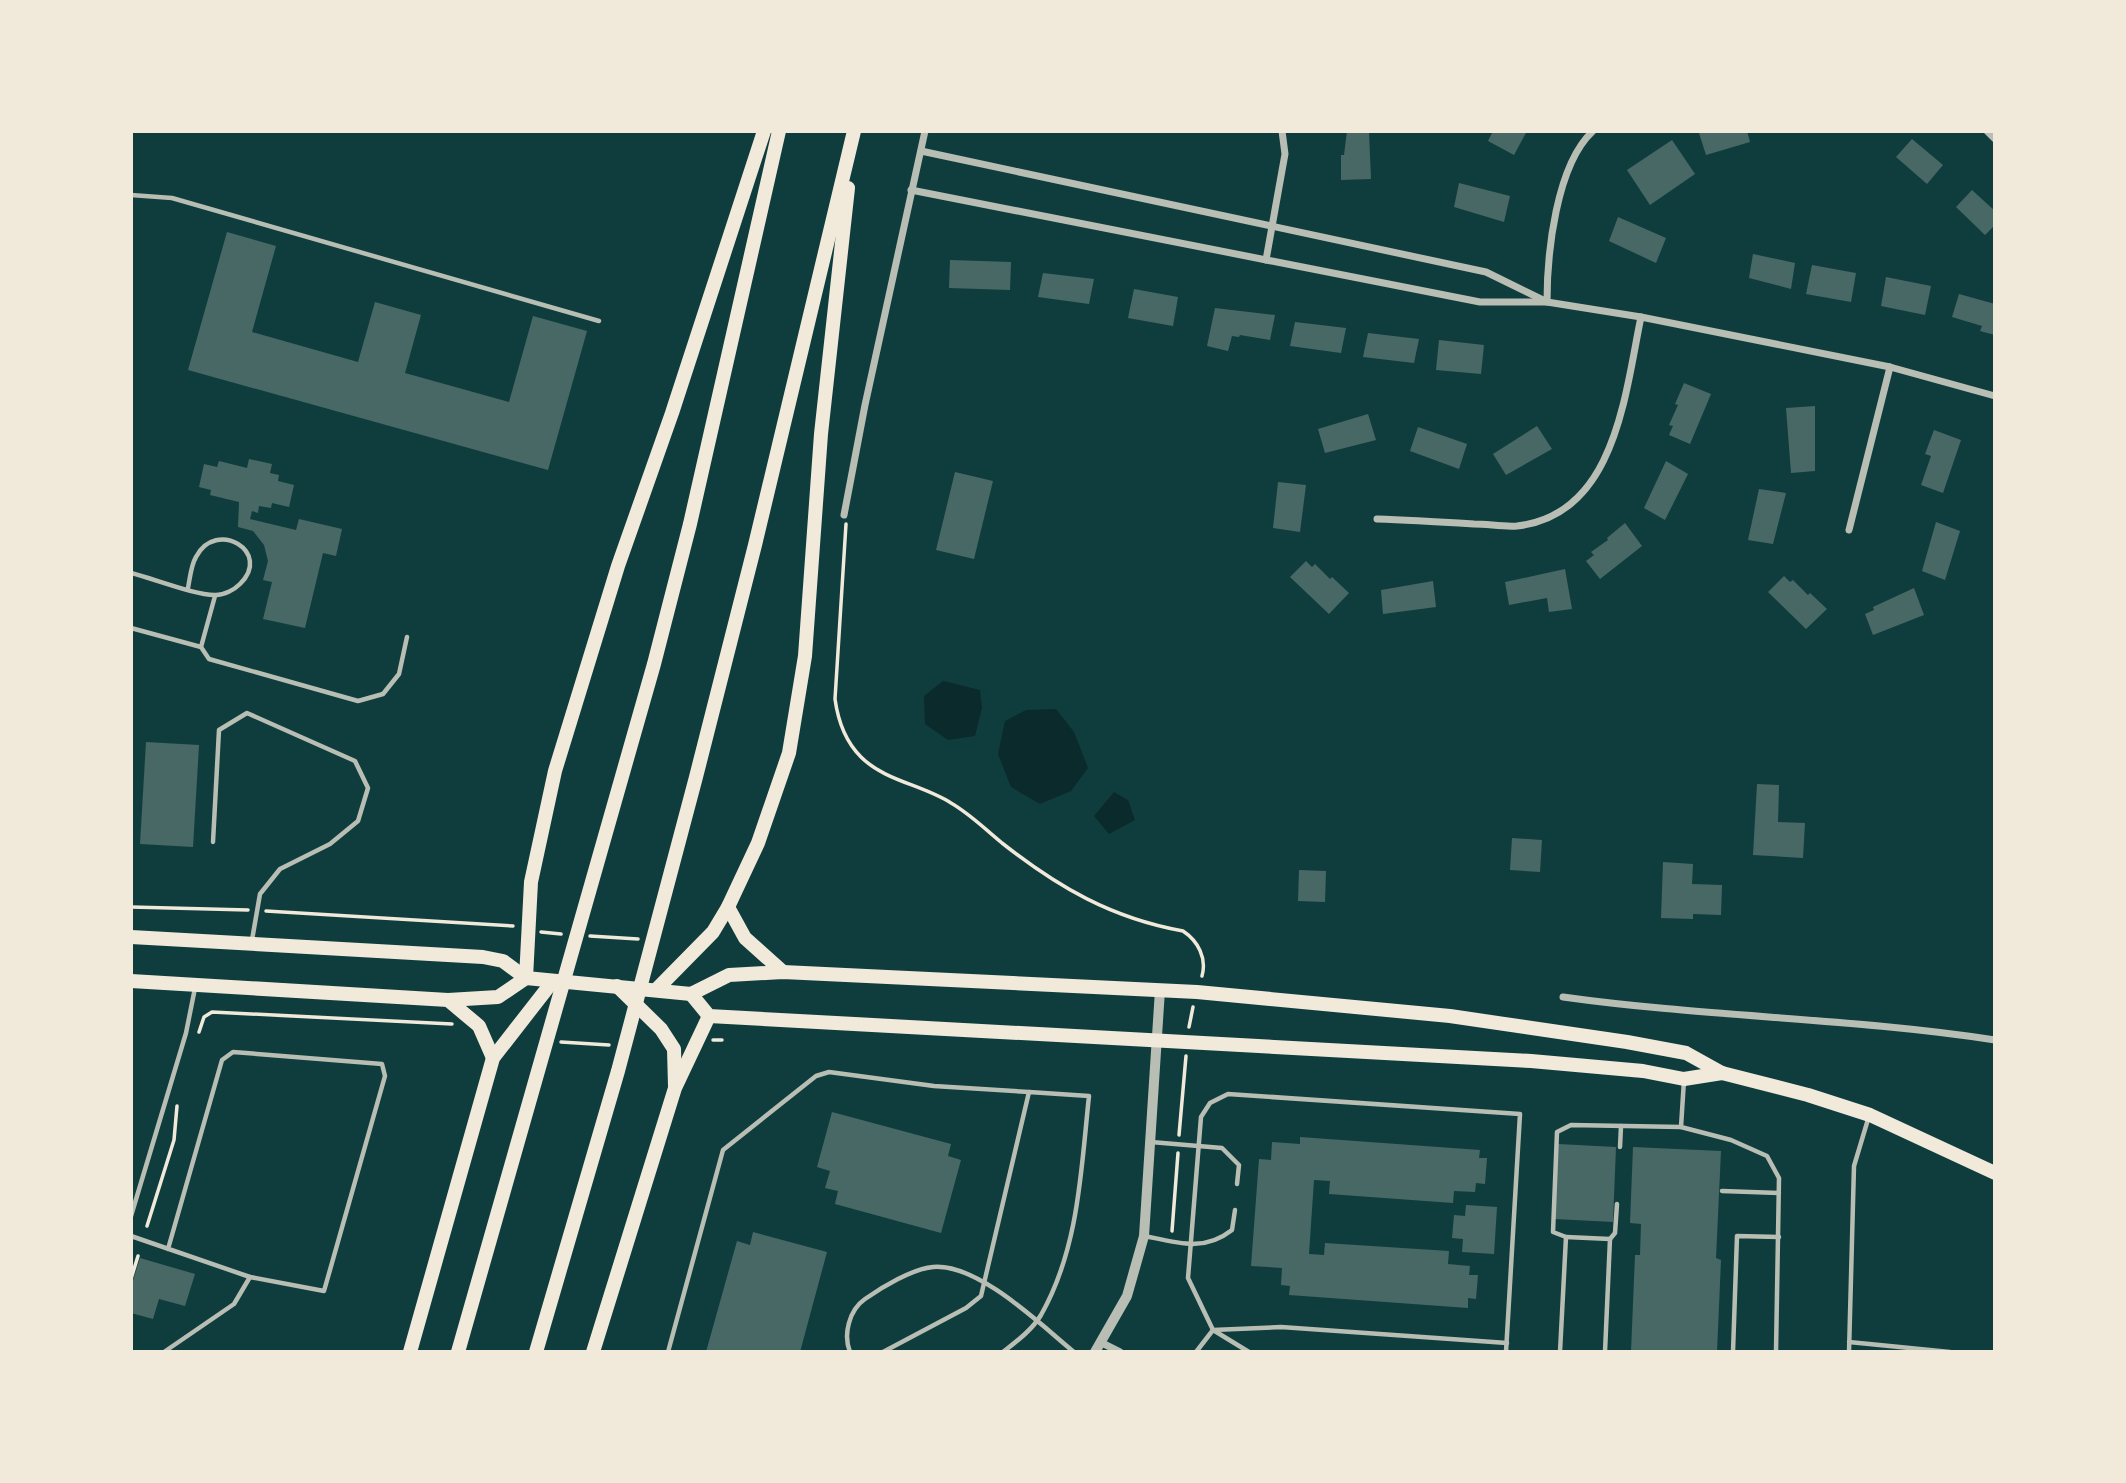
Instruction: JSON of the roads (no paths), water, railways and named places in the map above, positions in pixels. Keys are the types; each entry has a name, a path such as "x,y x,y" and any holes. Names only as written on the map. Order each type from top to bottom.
{"main road":[{"path":"526,978 531,882 555,771 618,566 672,414 764,131"},
{"path":"458,1352 657,652 690,524 779,131"},
{"path":"656,990 713,932 728,907 774,801 789,753 805,656 822,422 854,131"},
{"path":"536,1352 618,1071 696,778 854,131"},
{"path":"728,907 745,938 783,972"},
{"path":"131,937 483,957 503,961 526,978 685,993 729,975 783,972 1160,990 1339,1005 1539,1028 1686,1053 1722,1073 1808,1094 1870,1115 1995,1173"},
{"path":"131,981 449,1000 498,997 526,978"},
{"path":"410,1352 494,1058 540,997 547,981"},
{"path":"617,986 661,1028 674,1049 675,1087"},
{"path":"685,993 709,1016 1531,1061 1643,1071 1684,1079 1722,1073"},
{"path":"449,1000 480,1026 494,1058"},
{"path":"593,1352 675,1087 709,1016"}],"street":[{"path":"844,515 925,131"},
{"path":"1266,260 1285,154 1282,131"},
{"path":"1547,302 1547,270 1565,176 1592,131"},
{"path":"1987,131 1995,139"},
{"path":"921,151 1486,272 1547,302"},
{"path":"911,190 1480,302 1547,302 1641,317 1891,367 1995,396"},
{"path":"1377,519 1518,526 1553,514 1587,490 1609,456 1616,434 1641,317"},
{"path":"1849,530 1891,367"},
{"path":"1120,1352 1098,1347 1127,1296 1144,1236 1160,990"},
{"path":"1563,997 1638,1007 1856,1024 1995,1040"}],"lane":[{"path":"131,195 172,198 599,321"},
{"path":"131,573 215,596 229,592 248,574 250,562 246,550 238,542 221,539 205,544 195,558 188,588"},
{"path":"201,647 215,596"},
{"path":"131,628 201,647 209,659 358,701 383,694 399,674 407,637"},
{"path":"213,842 219,730 247,713 355,761 368,788 358,821 330,844 280,869 260,894 251,944"},
{"path":"131,1216 186,1033 195,986"},
{"path":"131,1236 168,1249 250,1277 324,1291 385,1076 382,1064 233,1052 222,1060 168,1249"},
{"path":"668,1352 723,1150 816,1076 829,1072 934,1086 1089,1096 1074,1230 1036,1322 1003,1352"},
{"path":"1681,1127 1684,1079"},
{"path":"883,1352 966,1308 981,1296 1029,1093"},
{"path":"1249,1352 1213,1330 1202,1312 1188,1278 1201,1117 1210,1103 1228,1094 1520,1114 1506,1352"},
{"path":"1849,1352 1854,1166 1870,1115"},
{"path":"1611,1239 1566,1237 1553,1231 1557,1132 1572,1125 1681,1127 1731,1140 1767,1156 1779,1178 1776,1352"},
{"path":"1620,1147 1621,1126"},
{"path":"1152,1142 1200,1144 1222,1148 1239,1165 1237,1184"},
{"path":"1722,1191 1779,1193"},
{"path":"1605,1352 1611,1239 1615,1233 1617,1204"},
{"path":"1144,1236 1189,1246 1218,1241 1232,1230 1234,1210"},
{"path":"1733,1352 1737,1236 1779,1237"},
{"path":"1560,1352 1566,1237"},
{"path":"850,1352 846,1342 851,1314 863,1300 923,1269 937,1267 985,1280 1074,1352"},
{"path":"164,1352 234,1304 250,1277"},
{"path":"1196,1352 1213,1330 1281,1327 1507,1343"},
{"path":"1849,1342 1950,1352"}],"water":[{"path":"943,681 980,690 982,708 975,736 948,740 925,724 924,696"},
{"path":"1056,709 1074,732 1088,768 1071,791 1040,804 1011,787 998,754 1005,721 1026,710"},
{"path":"1114,792 1128,800 1135,820 1109,834 1094,816"}]}
